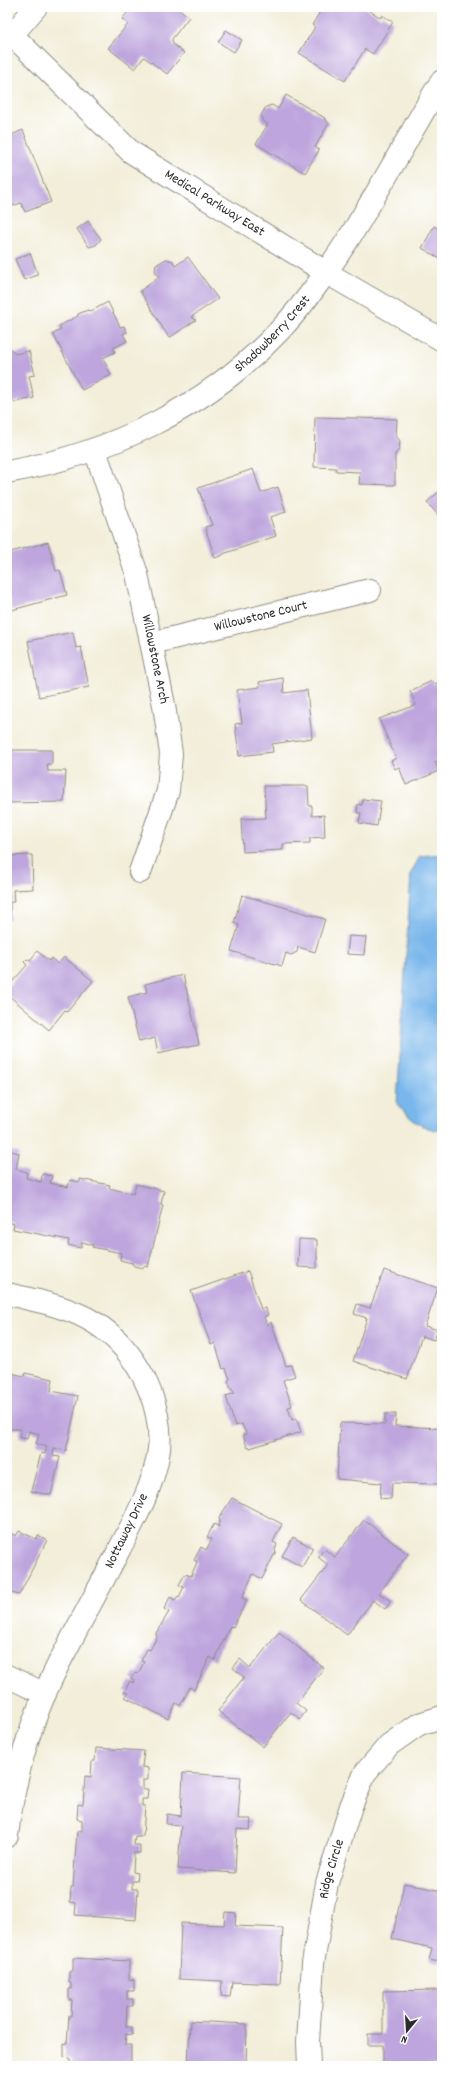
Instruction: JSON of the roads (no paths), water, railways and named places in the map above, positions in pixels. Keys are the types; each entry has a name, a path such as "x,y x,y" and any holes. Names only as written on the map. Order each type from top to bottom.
{"street":[{"path":"10,36 36,7"},
{"name":"Medical Parkway East","path":"10,36 131,152 327,273 442,340"},
{"name":"Shadowberry Crest","path":"7,472 47,465 95,450 138,432 202,396 247,362 280,330 327,273 442,81"},
{"name":"Willowstone Arch","path":"95,450 137,574 152,643 171,754 168,791 140,872"},
{"name":"Willowstone Court","path":"152,643 370,590"},
{"name":"Nottaway Drive","path":"7,1294 72,1310 95,1322 116,1338 133,1358 151,1392 157,1418 159,1443 158,1456 142,1505 58,1666 30,1729 12,1797 7,1836"},
{"path":"7,1676 45,1694"},
{"name":"Ridge Circle","path":"309,2066 308,2042 313,1963 327,1883 351,1806 365,1773 389,1745 419,1724 442,1717"}],"water":[{"path":"442,854 442,1131 428,1128 416,1122 397,1104 411,873 420,856"}]}
